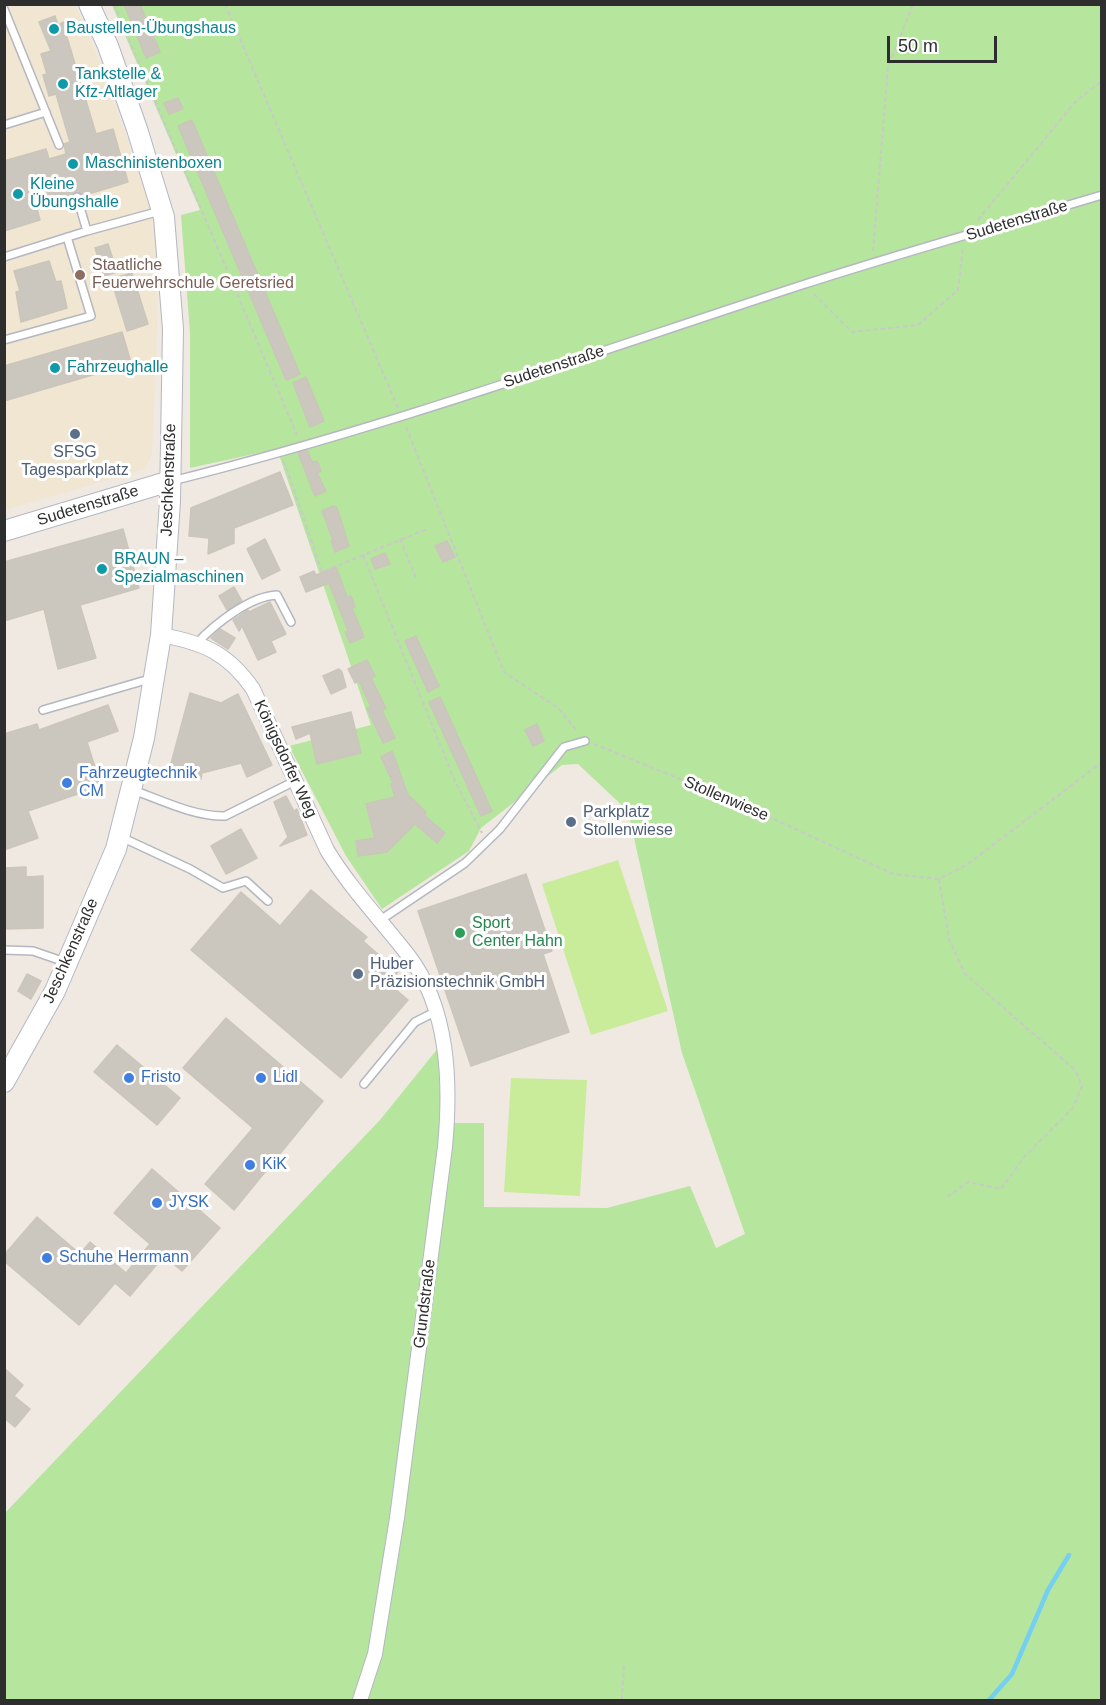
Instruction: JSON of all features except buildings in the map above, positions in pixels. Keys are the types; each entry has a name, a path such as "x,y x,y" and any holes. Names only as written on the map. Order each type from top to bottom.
{"street":[{"name":"Jeschkenstraße","path":"4,1082 67,963 119,836 144,738 161,635 170,481 173,329 162,211 108,46 89,4"},
{"name":"Sudetenstraße","path":"4,531 170,481"},
{"name":"Königsdorfer Weg","path":"161,635 197,643 222,656 239,670 253,689 327,850 341,874 379,921"},
{"name":"Grundstraße","path":"360,1701 375,1654 397,1518 448,1111 445,1043 435,1012 409,956 379,921"}],"lane":[{"path":"4,9 13,26 59,145"},
{"path":"4,29 13,26"},
{"path":"4,125 46,112"},
{"name":"Sudetenstraße","path":"170,481 281,453 402,417 872,264 1101,195"},
{"path":"77,197 87,231"},
{"path":"4,257 162,211"},
{"path":"4,340 91,316 67,237"},
{"path":"197,643 222,619 268,596 277,595 291,622"},
{"path":"43,710 154,677"},
{"path":"379,921 465,863 500,829 564,747 585,741"},
{"path":"131,789 188,809 225,816 295,781"},
{"path":"119,836 190,869 223,888 246,881 268,901"},
{"path":"4,950 33,951 67,963"},
{"path":"364,1083 415,1022 435,1012"}],"path":[{"path":"114,4 302,447"},
{"path":"225,4 402,417 504,672 558,708 585,741"},
{"path":"872,264 888,67 913,4"},
{"path":"281,453 322,572 427,529"},
{"path":"400,539 416,578"},
{"path":"363,555 455,781 486,842"},
{"name":"Stollenwiese","path":"585,741 739,803 894,874 939,879"},
{"path":"946,1198 968,1182 1001,1189 1024,1157 1073,1108 1082,1086 1075,1070 965,974 949,939 939,879 968,864 1101,762"},
{"path":"622,1701 624,1664"}],"shaded area":[{"name":"Staatliche Feuerwehrschule Geretsried","path":"5,5 75,5 95,50 156,219 157,332 152,453 145,469 5,510"}],"green space":[{"path":"112,5 1101,5 1101,1700 5,1700 4,1514 380,1120 439,1047 441,1123 484,1123 484,1207 607,1208 690,1186 716,1248 745,1234 682,1053 628,811 578,764 562,765 481,828 469,851 382,909 346,856 289,746 371,725 277,449 190,468 190,333 181,215 200,210"},
{"path":"618,860 668,1011 591,1035 542,884"},
{"path":"511,1078 587,1080 580,1196 504,1192"}],"waterway":[{"path":"989,1700 1012,1674 1048,1590 1069,1555"}],"place":[{"name":"Baustellen-Übungshaus","path":"54,29"},
{"name":"Tankstelle & Kfz-Altlager","path":"63,84"},
{"name":"Maschinistenboxen","path":"73,164"},
{"name":"Kleine Übungshalle","path":"18,194"},
{"name":"Staatliche Feuerwehrschule Geretsried","path":"80,275"},
{"name":"Fahrzeughalle","path":"55,368"},
{"name":"SFSG Tagesparkplatz","path":"75,434"},
{"name":"BRAUN – Spezialmaschinen","path":"102,569"},
{"name":"Fahrzeugtechnik CM","path":"67,783"},
{"name":"Parkplatz Stollenwiese","path":"571,822"},
{"name":"Sport Center Hahn","path":"460,933"},
{"name":"Huber Präzisionstechnik GmbH","path":"358,974"},
{"name":"Fristo","path":"129,1078"},
{"name":"Lidl","path":"261,1078"},
{"name":"KiK","path":"250,1165"},
{"name":"JYSK","path":"157,1203"},
{"name":"Schuhe Herrmann","path":"47,1258"}]}
